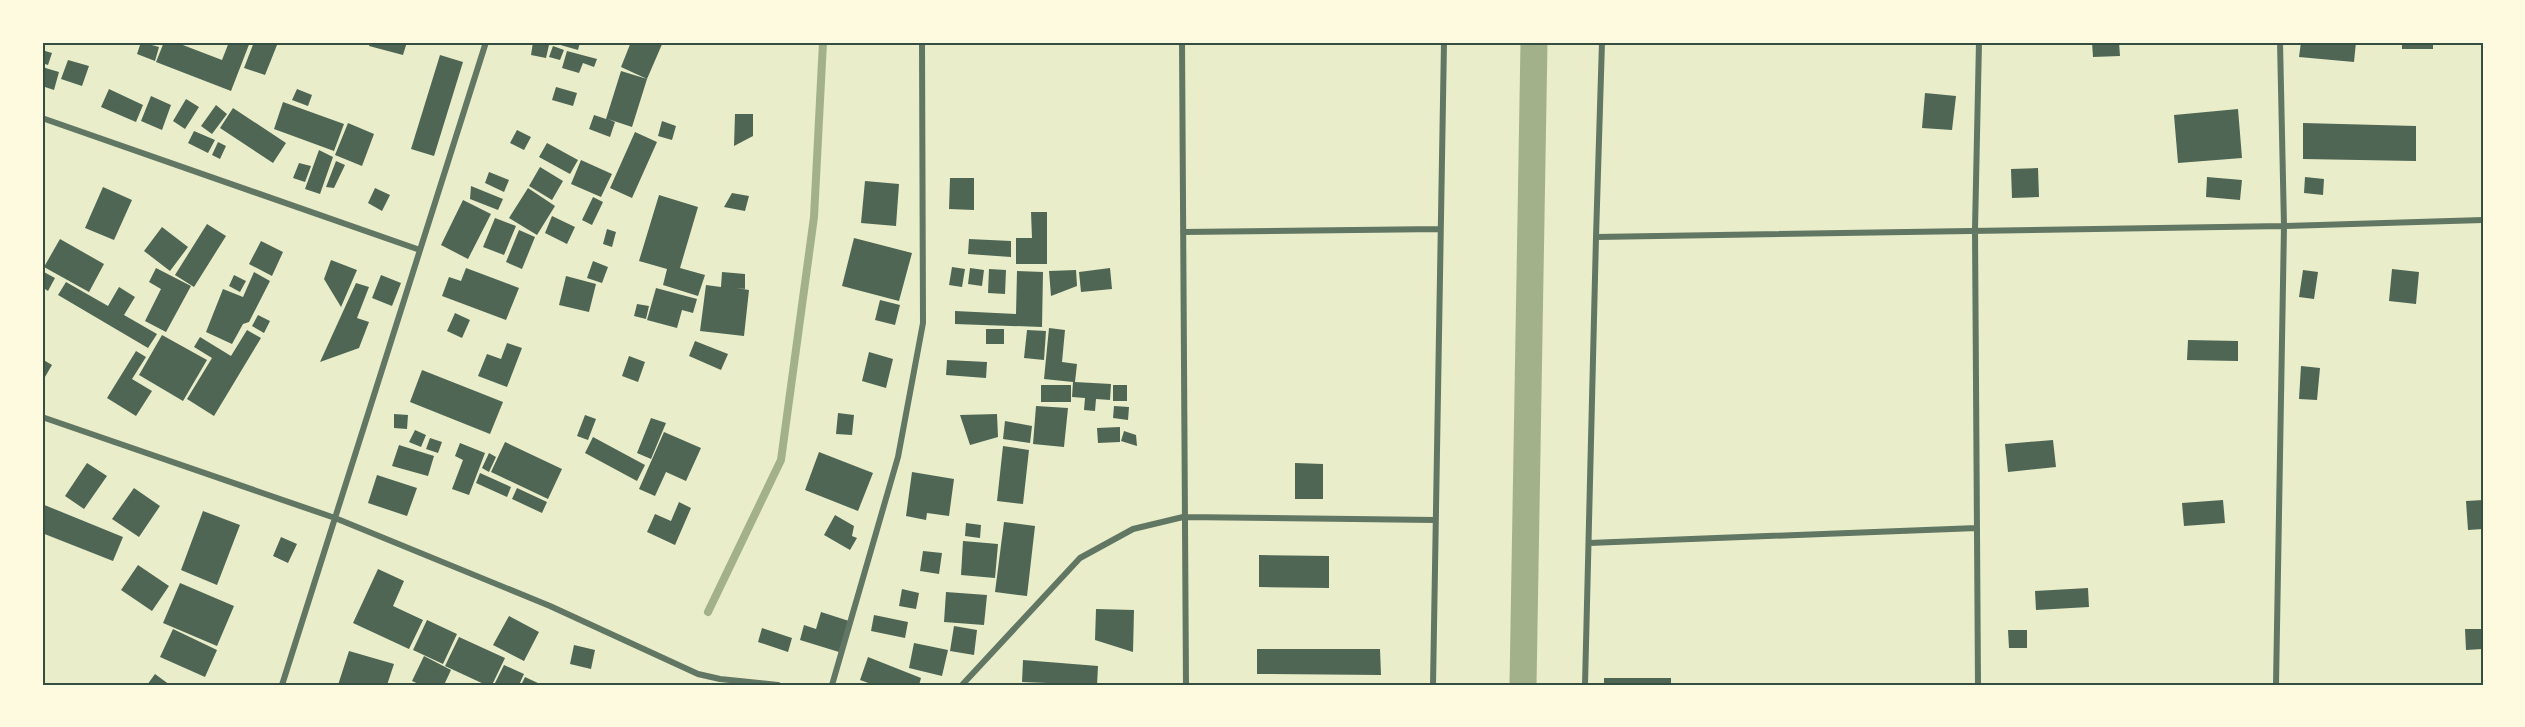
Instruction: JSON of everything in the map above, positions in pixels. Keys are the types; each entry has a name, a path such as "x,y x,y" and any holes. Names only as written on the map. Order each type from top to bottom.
{"street":[{"path":"282,685 486,42"},
{"path":"832,685 898,458 922,323 922,42"},
{"path":"1182,42 1183,517 1186,685"},
{"path":"1433,685 1444,42"},
{"path":"1585,685 1602,42"},
{"path":"1977,685 1976,229 1979,42"},
{"path":"2276,685 2284,226 2280,42"},
{"path":"42,118 420,250"},
{"path":"1596,237 1976,229 2284,226 2483,220"},
{"path":"1183,232 1440,229"},
{"path":"42,417 335,518 550,606 698,674 720,679 778,685"},
{"path":"962,685 1080,558 1132,529 1183,517 1435,520"},
{"path":"1588,543 1977,528"}],"building":[{"path":"141,42 159,47 155,61 137,54"},
{"path":"164,42 175,42 222,60 229,42 250,42 231,91 156,62"},
{"path":"254,42 269,42 277,45 265,75 244,68"},
{"path":"370,42 407,42 403,55 369,46"},
{"path":"533,42 549,45 546,58 531,55"},
{"path":"550,42 580,42 578,50"},
{"path":"631,42 663,42 647,79 621,67"},
{"path":"2092,42 2119,42 2120,56 2093,57"},
{"path":"2301,42 2356,42 2354,62 2299,57"},
{"path":"2402,42 2433,42 2433,49 2402,49"},
{"path":"553,46 564,50 560,60 549,57"},
{"path":"42,50 52,53 48,65 42,63"},
{"path":"567,51 597,59 594,67 583,63 579,73 562,68"},
{"path":"440,55 463,62 434,156 411,149"},
{"path":"68,60 89,66 82,86 61,79"},
{"path":"42,67 59,72 54,90 42,86"},
{"path":"621,71 647,79 632,127 608,119 615,122 610,137 589,129 594,115 606,119"},
{"path":"556,87 577,93 573,106 552,100"},
{"path":"109,89 143,105 136,122 101,107"},
{"path":"297,89 312,95 308,106 292,100"},
{"path":"1925,93 1956,96 1952,130 1922,128"},
{"path":"151,96 171,105 162,130 141,121"},
{"path":"186,99 199,107 185,129 173,121"},
{"path":"283,102 344,124 334,151 274,129"},
{"path":"216,105 227,114 212,134 201,126"},
{"path":"233,108 286,143 273,163 220,128"},
{"path":"2238,109 2242,158 2178,163 2174,115"},
{"path":"735,114 753,114 753,136 734,146"},
{"path":"662,121 676,126 672,140 658,136"},
{"path":"348,123 374,134 362,166 335,155"},
{"path":"2303,123 2416,126 2416,161 2303,159"},
{"path":"517,130 531,137 524,150 510,143"},
{"path":"194,131 215,140 208,153 188,143"},
{"path":"635,132 657,142 632,198 610,188"},
{"path":"218,142 226,146 220,159 212,155"},
{"path":"547,143 578,160 570,174 539,157"},
{"path":"319,150 333,157 320,194 305,189"},
{"path":"581,160 612,174 601,197 571,184"},
{"path":"336,161 345,165 334,188 326,187"},
{"path":"299,163 311,166 305,182 293,178"},
{"path":"540,167 563,181 552,200 529,186"},
{"path":"2038,168 2039,197 2012,198 2011,169"},
{"path":"489,172 509,180 504,192 485,183"},
{"path":"2207,177 2242,180 2240,200 2206,197"},
{"path":"2305,177 2324,179 2323,195 2304,193"},
{"path":"950,178 974,178 974,210 949,209"},
{"path":"865,181 899,184 896,226 861,223"},
{"path":"471,186 503,199 498,210 470,199"},
{"path":"103,187 132,200 114,240 85,228"},
{"path":"375,188 390,195 382,211 368,203"},
{"path":"528,188 555,206 537,235 509,218"},
{"path":"732,193 749,196 745,211 724,207"},
{"path":"659,195 698,207 680,268 705,275 698,296 663,285 667,269 639,261"},
{"path":"593,197 603,202 592,225 582,220"},
{"path":"463,200 491,214 468,259 441,245"},
{"path":"1031,212 1047,212 1047,264 1016,264 1016,238 1032,238"},
{"path":"552,216 575,227 567,244 545,233"},
{"path":"495,218 516,226 504,255 483,247"},
{"path":"207,224 226,236 194,287 175,275"},
{"path":"162,227 188,247 170,271 144,251"},
{"path":"607,229 616,232 612,247 603,244"},
{"path":"519,230 535,237 522,269 506,262"},
{"path":"854,238 912,253 899,301 842,286"},
{"path":"60,239 104,264 89,292 44,267"},
{"path":"969,239 1011,241 1011,257 968,254"},
{"path":"261,241 283,252 272,276 249,264"},
{"path":"331,260 357,270 341,307 324,279"},
{"path":"593,261 608,267 602,283 587,278"},
{"path":"952,267 965,269 962,287 949,285"},
{"path":"156,268 191,286 166,332 145,321 161,289 149,282"},
{"path":"466,268 519,288 506,320 442,296 449,277 461,281"},
{"path":"970,268 984,270 982,286 968,284"},
{"path":"1110,268 1112,289 1081,292 1079,272"},
{"path":"989,269 1006,270 1005,294 988,293"},
{"path":"2392,269 2419,272 2416,304 2389,301"},
{"path":"1076,270 1077,286 1051,296 1049,271"},
{"path":"2303,270 2318,272 2314,299 2299,297"},
{"path":"42,271 55,278 48,291 42,287"},
{"path":"1017,271 1043,272 1042,327 955,324 955,311 1016,314"},
{"path":"254,272 270,281 249,322 243,324 232,344 206,332 223,289 243,297"},
{"path":"722,272 745,274 745,289 736,288 749,290 744,336 700,331 706,285 721,287"},
{"path":"234,275 246,281 240,292 229,286"},
{"path":"381,275 401,283 392,306 372,298"},
{"path":"566,276 596,284 589,312 559,305"},
{"path":"66,282 108,306 119,287 135,297 124,315 157,334 148,348 58,295"},
{"path":"356,283 369,287 357,318 369,322 359,348 320,362"},
{"path":"656,288 697,299 693,313 682,310 677,328 647,320"},
{"path":"880,300 900,305 895,325 875,320"},
{"path":"637,304 649,306 646,319 634,316"},
{"path":"455,313 470,320 462,338 447,331"},
{"path":"258,315 270,321 264,333 252,326"},
{"path":"1049,328 1065,330 1062,362 1077,364 1075,382 1111,384 1110,400 1096,399 1095,411 1084,410 1085,398 1072,397 1073,382 1044,379"},
{"path":"986,329 1004,329 1004,344 986,344"},
{"path":"247,330 261,338 214,416 187,399 212,358 194,347 200,337 231,356"},
{"path":"1027,330 1046,331 1044,360 1024,358"},
{"path":"162,335 207,360 183,401 139,375"},
{"path":"2188,340 2238,341 2238,361 2187,360"},
{"path":"695,341 728,354 721,370 689,356"},
{"path":"507,343 522,348 507,387 478,376 487,354 501,359"},
{"path":"136,351 146,357 132,379 152,391 136,416 107,398"},
{"path":"869,352 893,359 886,388 862,381"},
{"path":"629,356 645,362 638,382 622,376"},
{"path":"42,359 52,365 42,382"},
{"path":"947,360 987,362 986,378 946,375"},
{"path":"2301,366 2320,368 2317,400 2299,399"},
{"path":"422,370 503,402 490,434 410,402"},
{"path":"1041,385 1071,385 1071,402 1041,402"},
{"path":"1113,385 1127,385 1127,401 1113,401"},
{"path":"1036,406 1068,408 1064,447 1033,444"},
{"path":"1114,406 1129,407 1128,420 1113,418"},
{"path":"838,413 854,415 852,435 836,434"},
{"path":"394,414 408,415 407,429 394,428"},
{"path":"997,414 998,437 970,445 960,415"},
{"path":"585,415 596,419 588,440 577,436"},
{"path":"651,418 666,423 651,459 637,453"},
{"path":"1005,421 1032,426 1030,443 1003,439"},
{"path":"1120,427 1120,442 1098,443 1097,428"},
{"path":"415,430 426,435 421,447 409,442"},
{"path":"1124,431 1136,435 1137,446 1121,441"},
{"path":"664,432 701,448 686,481 666,472 655,496 639,489"},
{"path":"593,437 645,465 637,481 585,453"},
{"path":"430,438 442,442 438,453 426,449"},
{"path":"2053,440 2056,467 2008,472 2005,444"},
{"path":"505,442 562,469 548,499 491,472"},
{"path":"460,443 485,453 469,495 452,489 463,460 455,456"},
{"path":"399,445 434,456 428,476 392,466"},
{"path":"1003,446 1029,450 1023,504 997,501"},
{"path":"819,452 873,473 858,511 805,490"},
{"path":"489,453 496,457 489,472 482,468"},
{"path":"87,463 107,476 84,509 65,496"},
{"path":"1295,463 1323,464 1323,499 1295,499"},
{"path":"912,472 954,479 949,516 927,513 926,520 906,516"},
{"path":"480,473 511,487 507,497 476,483"},
{"path":"377,475 417,488 407,516 368,503"},
{"path":"134,488 160,506 139,537 112,519"},
{"path":"517,488 547,502 542,513 512,499"},
{"path":"2223,500 2225,523 2184,526 2182,503"},
{"path":"2483,500 2483,529 2468,530 2466,501"},
{"path":"679,502 691,508 675,545 647,532 655,514 671,521"},
{"path":"42,504 123,537 113,561 42,533"},
{"path":"203,511 240,525 217,585 181,570"},
{"path":"835,515 854,526 852,536 857,538 850,550 824,535"},
{"path":"1004,522 1035,526 1027,596 995,592"},
{"path":"966,523 981,525 980,538 965,536"},
{"path":"281,537 297,544 288,563 273,556"},
{"path":"963,541 998,544 995,578 961,575"},
{"path":"923,551 942,553 939,574 920,571"},
{"path":"1259,555 1329,556 1329,588 1259,587"},
{"path":"138,565 169,586 152,611 121,590"},
{"path":"378,569 404,581 393,606 423,620 409,649 353,623"},
{"path":"180,583 234,606 217,646 163,623"},
{"path":"2088,588 2089,607 2036,610 2035,591"},
{"path":"902,589 919,593 916,609 899,606"},
{"path":"946,592 987,595 984,625 944,622"},
{"path":"1096,609 1134,610 1133,652 1095,640"},
{"path":"821,612 849,621 839,652 800,640 804,625 816,629"},
{"path":"874,615 908,622 905,638 871,631"},
{"path":"509,616 539,632 524,661 493,645"},
{"path":"427,620 457,634 443,664 413,650"},
{"path":"954,626 977,630 974,655 950,651"},
{"path":"762,628 792,638 788,652 758,642"},
{"path":"173,629 217,650 205,677 160,657"},
{"path":"2465,629 2483,629 2483,649 2466,650"},
{"path":"2008,630 2027,630 2027,648 2009,648"},
{"path":"459,637 505,658 492,685 486,685 445,666"},
{"path":"914,643 948,650 942,676 909,668"},
{"path":"574,645 595,650 591,669 570,664"},
{"path":"1257,649 1380,649 1381,675 1257,674"},
{"path":"349,651 394,664 387,685 338,685"},
{"path":"424,656 451,670 444,685 421,685 412,681"},
{"path":"868,657 921,678 919,685 874,685 860,680"},
{"path":"1023,660 1098,666 1097,685 1022,682"},
{"path":"504,665 524,674 519,685 494,685"},
{"path":"155,674 170,685 147,685"},
{"path":"525,677 542,685 521,685"},
{"path":"1604,678 1671,678 1671,685 1604,685"}],"waterway":[{"path":"708,612 781,460 814,217 823,42"},
{"path":"1523,685 1534,42"}]}
